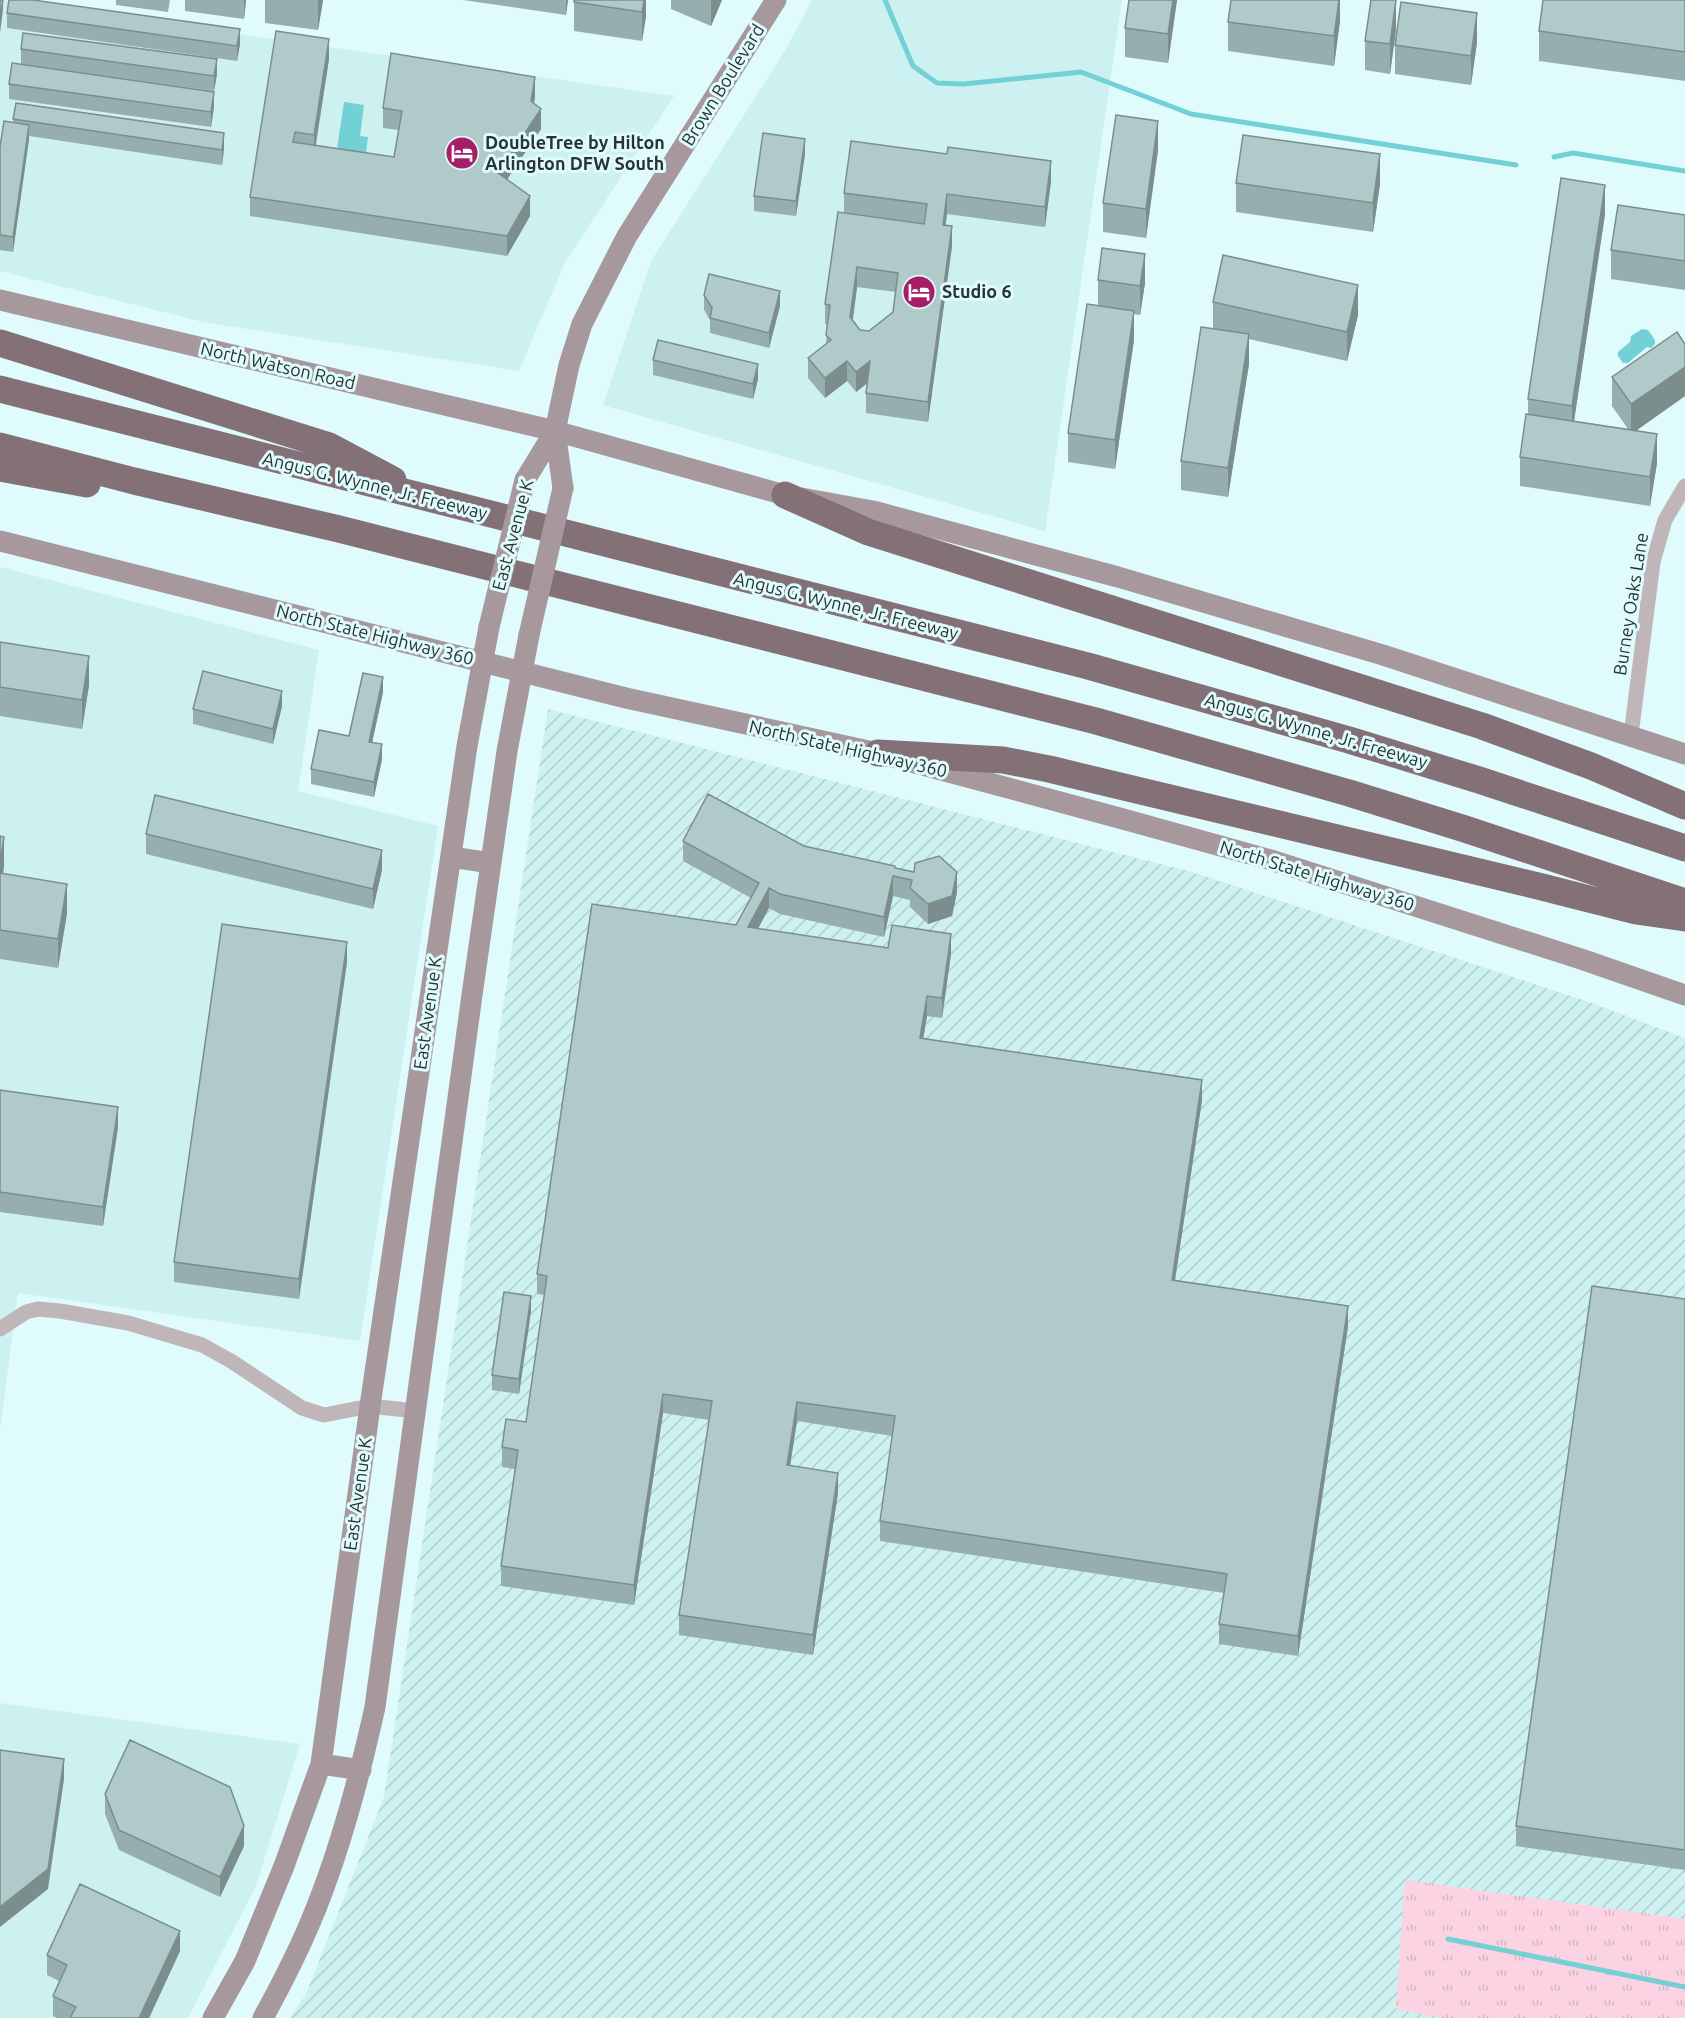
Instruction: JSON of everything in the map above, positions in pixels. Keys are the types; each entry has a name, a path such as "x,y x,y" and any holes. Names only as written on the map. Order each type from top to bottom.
{"highway":[{"path":"0,343 329,446 431,501"},
{"name":"Angus G. Wynne, Jr. Freeway","path":"0,389 431,501 1088,666 1215,701 1479,780 1685,848"},
{"path":"0,446 134,481 339,529 1096,721 1466,829 1685,903"},
{"path":"0,468 105,487 134,481"},
{"path":"785,495 868,532 1482,726 1592,766 1685,806"},
{"path":"878,753 1003,760 1049,769 1636,911 1685,918"}],"street":[{"name":"Brown Boulevard","path":"555,431 569,365 582,324 614,258 776,0"},
{"name":"North Watson Road","path":"0,300 555,431"},
{"name":"East Avenue K","path":"213,2018 245,1961 284,1866 321,1764 370,1406 467,746 489,627 525,480 555,431"},
{"name":"East Avenue K","path":"263,2018 292,1964 311,1921 361,1770 375,1707 507,751 529,636 563,488 555,431"},
{"path":"555,431 785,495 873,511 1118,577 1383,656 1685,754"},
{"name":"Burney Oaks Lane","path":"1631,735 1653,562 1665,519 1685,486"},
{"name":"North State Highway 360","path":"0,541 522,672 723,720 878,753 1271,860 1584,960 1685,995"},
{"path":"451,857 491,863"},
{"path":"0,1329 26,1312 38,1309 128,1323 202,1345 231,1361 302,1408 324,1415 370,1406 415,1411"},
{"path":"321,1764 361,1770"}],"shaded area":[{"path":"0,0 674,96 564,264 519,371 203,322 0,271"},
{"path":"812,0 1122,0 1045,531 603,405 651,261 786,49"},
{"path":"0,567 319,650 298,791 438,826 360,1341 18,1293 0,1430"},
{"path":"548,709 1192,872 1589,1002 1685,1038 1685,2018 290,2018 306,1994 384,1797"},
{"path":"0,1703 300,1744 256,1886 188,2018 0,2018"}],"green space":[{"path":"1405,1880 1685,1919 1685,2018 1442,2018 1396,2009"}],"water":[{"path":"344,102 364,105 360,136 368,137 366,153 337,149"},
{"path":"1642,329 1648,330 1655,344 1651,348 1647,347 1628,363 1623,363 1618,352 1630,342 1631,336"}],"building":[{"path":"0,0 3,0 0,18"},
{"path":"9,0 33,0 240,29 237,46 7,13"},
{"path":"574,0 644,0 642,12 574,2"},
{"path":"1129,0 1173,0 1168,34 1125,28"},
{"path":"1231,0 1339,0 1334,36 1228,22"},
{"path":"1371,0 1396,0 1390,44 1365,41"},
{"path":"1543,0 1685,0 1685,52 1539,31"},
{"path":"1401,2 1477,13 1471,56 1395,45"},
{"name":"DoubleTree by Hilton Arlington DFW South","path":"276,31 329,39 314,135 295,132 293,142 394,157 402,111 383,108 391,53 535,77 531,101 541,109 498,173 530,196 507,236 250,197"},
{"path":"23,33 217,59 214,76 21,49"},
{"path":"12,63 214,92 211,112 9,84"},
{"path":"16,103 224,133 222,150 13,119"},
{"path":"1116,115 1158,121 1146,209 1103,203"},
{"path":"4,121 29,125 13,237 0,235 0,147"},
{"path":"763,133 805,139 796,201 754,196"},
{"path":"1243,135 1380,154 1373,203 1236,183"},
{"name":"Studio 6","path":"851,141 947,154 948,147 1051,161 1045,207 947,194 943,225 952,226 928,402 866,393 870,361 856,372 847,361 825,378 808,358 831,340 826,335 830,305 825,304 838,212 924,224 927,204 844,193","holes":["857,267 898,273 893,312 869,331 860,330 850,317"]},
{"path":"1561,178 1605,185 1572,406 1528,399"},
{"path":"1618,205 1685,215 1685,261 1611,250"},
{"path":"1102,248 1145,254 1140,286 1098,280"},
{"path":"1223,255 1358,285 1347,332 1213,302"},
{"path":"709,274 780,291 769,333 710,318 712,308 704,295"},
{"path":"1087,304 1134,311 1115,440 1068,433"},
{"path":"1201,327 1249,334 1228,468 1181,461"},
{"path":"1677,332 1685,344 1685,367 1631,404 1612,377"},
{"path":"658,340 758,364 753,384 653,360"},
{"path":"1526,414 1657,434 1650,477 1520,457"},
{"path":"0,642 89,656 82,700 0,687"},
{"path":"203,671 282,691 273,729 193,709"},
{"path":"363,673 383,677 369,742 382,744 374,782 311,769 319,730 349,736"},
{"path":"708,794 804,846 914,872 915,863 939,856 957,872 952,896 928,904 910,888 912,880 893,876 884,917 780,894 769,888 748,927 888,948 892,925 951,934 942,998 927,996 920,1038 1202,1080 1172,1280 1348,1306 1298,1636 1219,1624 1227,1574 880,1521 895,1416 797,1402 787,1465 838,1473 813,1635 679,1615 712,1401 663,1394 634,1585 501,1566 518,1450 502,1447 506,1419 526,1422 547,1276 537,1274 592,904 736,925 759,883 683,841"},
{"path":"155,795 382,850 373,889 146,834"},
{"path":"0,836 4,837 0,863"},
{"path":"0,873 67,884 58,939 0,930"},
{"path":"222,924 347,942 299,1279 174,1262"},
{"path":"0,1090 118,1107 103,1207 0,1192"},
{"path":"1592,1286 1685,1299 1685,1850 1516,1826"},
{"path":"504,1292 531,1296 519,1379 492,1375"},
{"path":"130,1740 230,1787 244,1826 220,1877 119,1830 105,1794"},
{"path":"0,1750 64,1759 48,1869 0,1907"},
{"path":"80,1884 180,1931 139,2018 70,2018 76,2007 53,1996 67,1965 47,1955"}],"waterway":[{"path":"885,0 913,66 937,83 964,84 1081,72 1191,114 1516,165"},
{"path":"1554,157 1573,153 1685,171"},
{"path":"1448,1939 1685,1987"}],"place":[{"name":"DoubleTree by Hilton Arlington DFW South","path":"462,153"},
{"name":"Studio 6","path":"919,292"}]}
